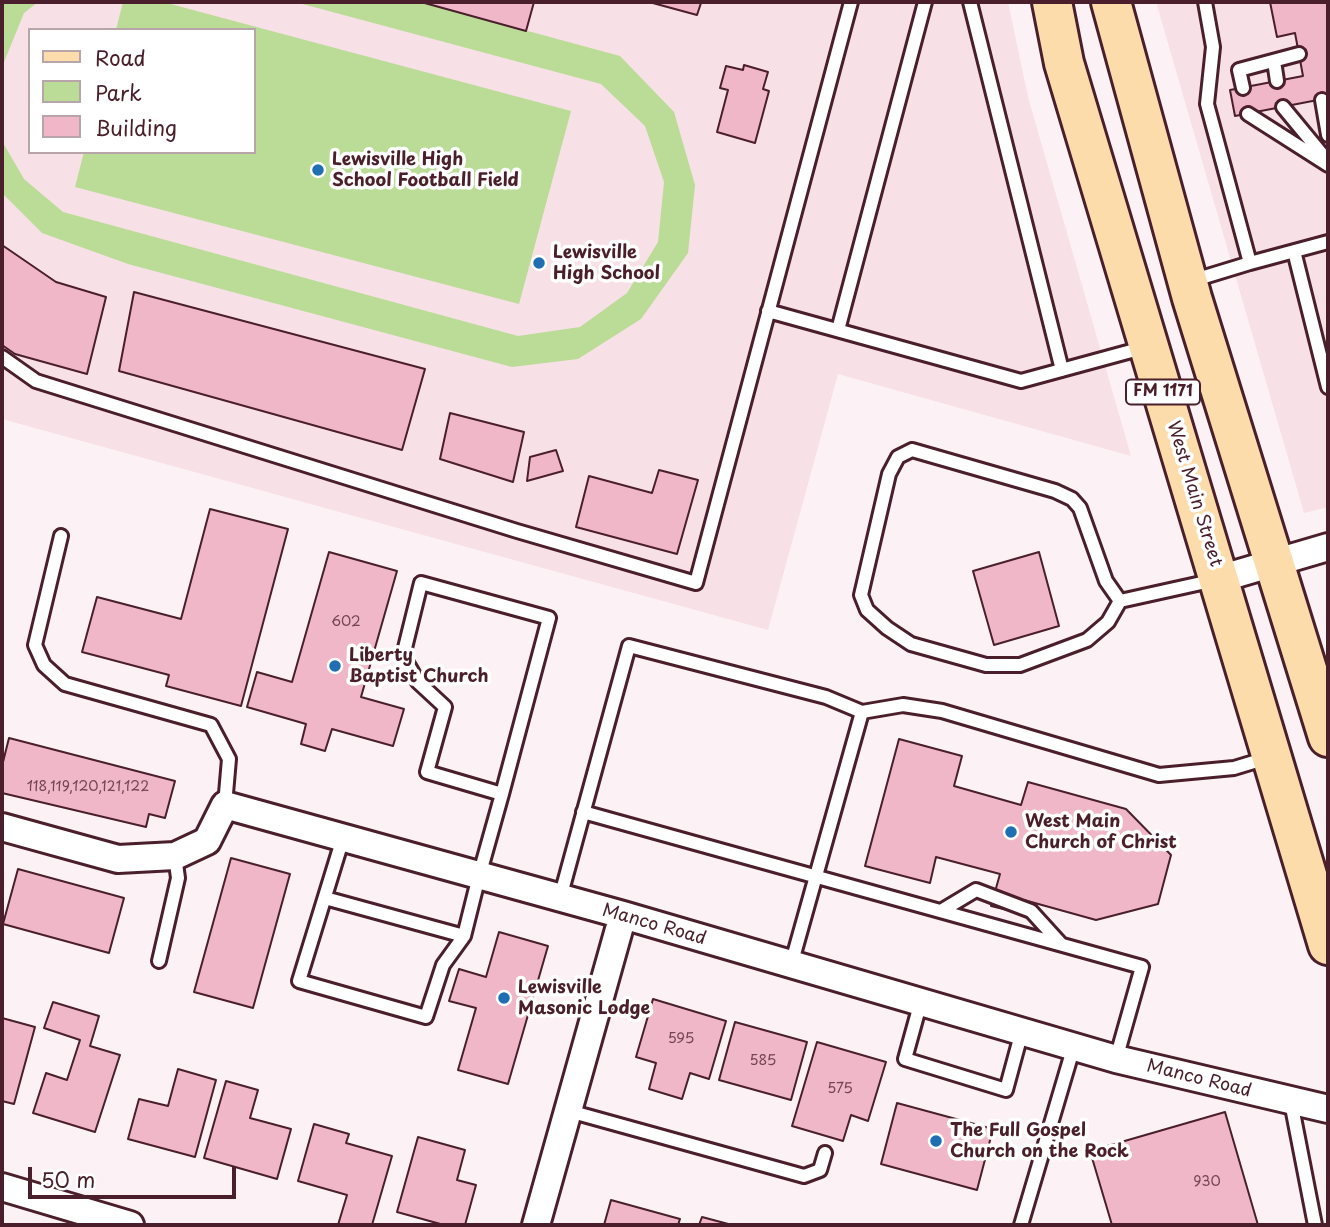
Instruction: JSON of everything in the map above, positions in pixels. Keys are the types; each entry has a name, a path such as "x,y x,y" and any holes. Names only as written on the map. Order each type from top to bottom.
{"main road":[{"name":"West Main Street","path":"1052,2 1064,63 1328,944"},
{"name":"FM 1171","path":"1111,2 1187,282 1328,737"}],"street":[{"path":"1219,579 1328,547"},
{"path":"2,827 118,859 175,856 207,841 225,805"},
{"name":"Manco Road","path":"225,805 623,915 1116,1059 1328,1109"},
{"path":"536,1225 623,915"},
{"path":"2,1187 130,1225"}],"lane":[{"path":"2,357 36,381 517,531 696,583 851,2"},
{"path":"838,330 925,2"},
{"path":"970,2 1062,370"},
{"path":"1205,2 1213,47 1207,104 1250,263"},
{"path":"1243,88 1239,70 1299,54"},
{"path":"1274,61 1277,81"},
{"path":"1322,100 1328,135"},
{"path":"1283,107 1328,163"},
{"path":"1248,114 1328,163"},
{"path":"1187,282 1328,242"},
{"path":"1294,251 1328,385"},
{"path":"768,311 1021,382 1149,346"},
{"path":"1120,601 1106,581 1080,508 1072,499 1055,491 912,450 898,457 889,474 861,595 867,610 911,645 986,665 1020,665 1087,640 1108,622 1120,601 1219,579"},
{"path":"61,536 35,645 44,665 65,684 211,725 229,759 225,805"},
{"path":"343,838 299,981 426,1017 443,965 464,936 479,876 502,794 549,618 421,583 403,656 418,682 445,707 427,772 502,794"},
{"path":"560,898 629,646 826,697 862,712 903,705 942,711 1159,775 1234,768 1272,757"},
{"path":"791,965 862,712"},
{"path":"583,812 1142,967 1116,1059"},
{"path":"159,961 178,878 175,856"},
{"path":"941,911 976,890 1031,911 1061,944"},
{"path":"325,898 464,936"},
{"path":"921,1001 905,1059 1006,1090 1021,1031"},
{"path":"1021,1225 1074,1046"},
{"path":"1291,1102 1315,1225"},
{"path":"569,1111 803,1176 820,1170 825,1153"}],"shaded area":[{"name":"Lewisville High School","path":"2,2 1008,2 1028,97 1131,456 838,374 768,630 2,419"},
{"path":"1156,2 1328,2 1328,507 1304,513"}],"green space":[{"path":"2,2 38,2 24,13 2,67"},
{"name":"Lewisville High School Football Field","path":"123,2 163,2 571,111 519,304 75,187 83,154 256,154 256,28 116,28"},
{"path":"295,2 421,2 620,56 674,112 695,185 688,253 641,319 578,359 512,367 128,264 42,233 2,193 2,141 24,179 63,212 518,336 580,327 627,293 658,242 664,182 645,126 601,84"}],"building":[{"path":"421,2 534,2 526,31"},
{"path":"649,2 706,2 701,3 697,15"},
{"path":"1270,2 1328,2 1328,98 1235,116 1230,90 1303,76 1295,33 1277,37"},
{"path":"744,65 768,72 763,89 769,91 755,143 717,132 728,90 720,88 726,66 743,70"},
{"path":"2,245 56,282 106,297 87,374 15,354 2,345"},
{"path":"134,292 425,369 402,450 119,371"},
{"path":"450,413 524,432 513,482 440,459"},
{"path":"556,450 563,471 527,481 530,457"},
{"path":"659,470 698,480 677,554 576,527 589,476 652,493"},
{"path":"210,509 288,529 241,706 166,686 169,675 82,652 97,597 181,619"},
{"path":"329,552 397,571 361,697 404,709 393,746 332,729 325,751 301,744 306,724 247,707 257,672 292,682"},
{"path":"1039,552 1059,626 994,645 973,571"},
{"path":"9,738 175,781 165,818 149,814 146,827 2,793 2,766"},
{"name":"West Main Church of Christ","path":"899,739 962,756 954,786 1021,805 1028,782 1126,809 1171,855 1158,904 1096,920 1024,900 1020,913 991,906 1000,874 936,857 930,883 865,866"},
{"path":"231,858 290,874 253,1008 194,992"},
{"path":"18,869 124,898 109,953 3,924"},
{"path":"499,932 548,946 508,1084 458,1070 476,1008 449,1001 459,969 486,977"},
{"path":"653,999 726,1021 709,1079 690,1073 682,1099 649,1089 656,1063 636,1057"},
{"path":"53,1002 99,1016 90,1046 120,1055 95,1132 33,1113 46,1073 67,1080 80,1040 44,1028"},
{"path":"2,1018 35,1027 14,1104 2,1101"},
{"path":"735,1022 807,1042 791,1100 719,1080"},
{"path":"817,1042 886,1062 868,1121 851,1115 843,1141 792,1126"},
{"path":"178,1069 216,1080 195,1157 128,1139 139,1099 168,1106"},
{"path":"226,1081 258,1090 250,1118 291,1129 277,1179 204,1158"},
{"path":"897,1103 993,1129 977,1190 881,1164"},
{"path":"1225,1112 1258,1225 1112,1225 1090,1151"},
{"path":"314,1124 349,1134 346,1143 392,1156 372,1225 338,1225 347,1195 298,1181"},
{"path":"418,1137 465,1150 457,1180 476,1185 465,1225 444,1225 397,1212"},
{"path":"611,1200 680,1219 678,1225 604,1225"},
{"path":"702,1217 732,1225 699,1225"}],"place":[{"name":"Lewisville High School Football Field","path":"318,170"},
{"name":"Lewisville High School","path":"539,263"},
{"name":"Liberty Baptist Church","path":"335,666"},
{"name":"West Main Church of Christ","path":"1011,832"},
{"name":"Lewisville Masonic Lodge","path":"504,998"},
{"name":"The Full Gospel Church on the Rock","path":"936,1141"}]}
